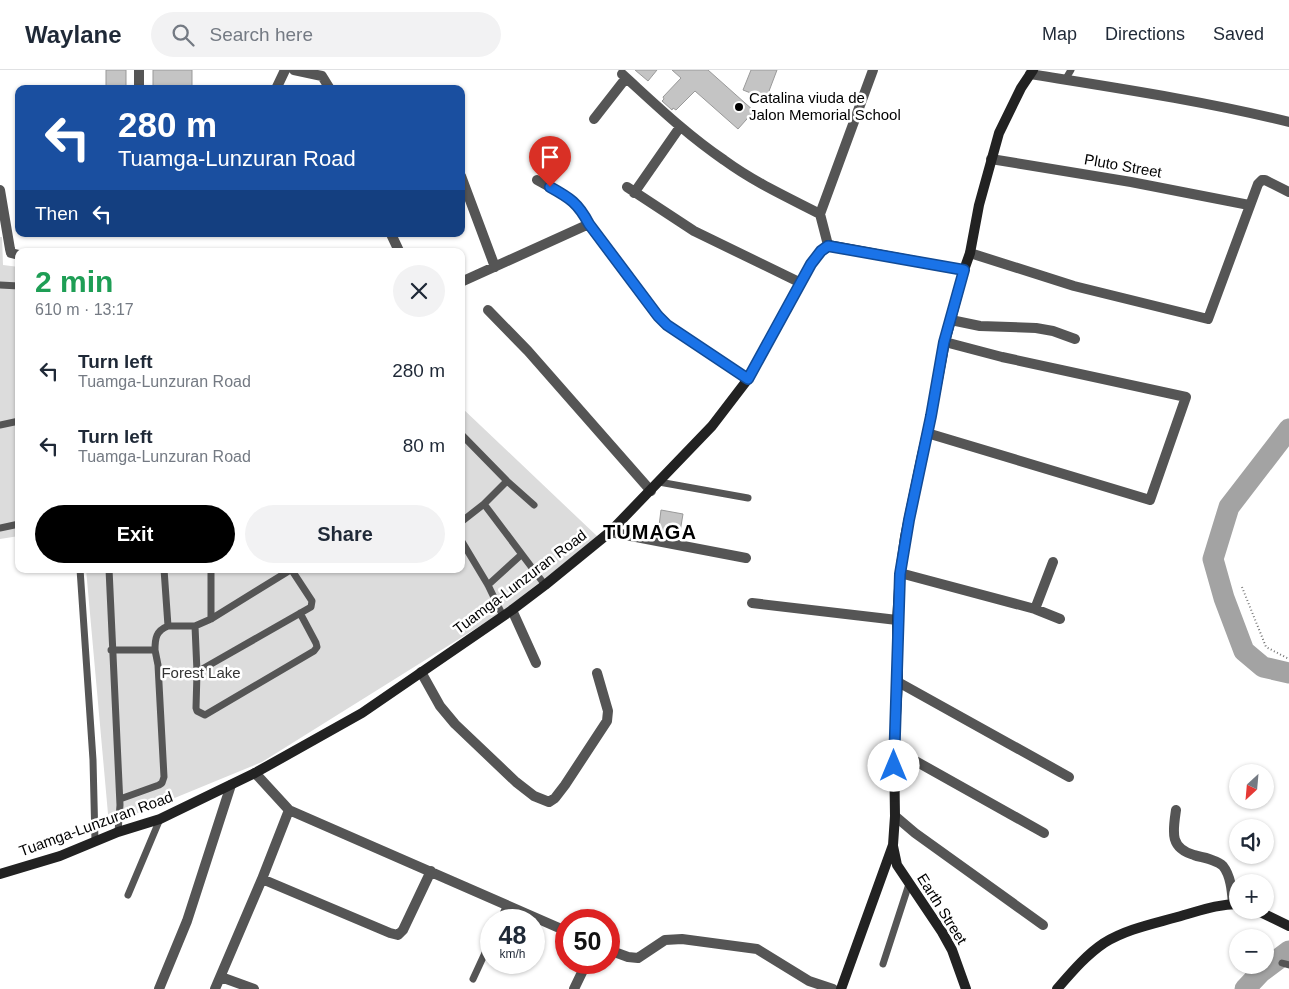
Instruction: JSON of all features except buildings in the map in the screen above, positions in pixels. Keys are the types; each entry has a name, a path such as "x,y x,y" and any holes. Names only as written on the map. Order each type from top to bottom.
{"street":[{"path":"139,70 139,85"},
{"path":"278,85 285,70"},
{"path":"294,70 322,76 328,85"},
{"path":"873,70 820,214 828,246 967,261 1208,319 1258,184 1262,180 1289,192"},
{"path":"841,989 893,845 895,816 894,749 898,682 897,620 900,574 909,518 944,342 967,261 991,159 999,133 1021,88 1031,72 1065,80 1243,110 1289,122"},
{"path":"594,119 624,76 680,127 724,161 774,192 820,214"},
{"path":"680,127 630,190 694,231 745,258 800,283"},
{"name":"Pluto Street","path":"991,159 1130,182 1249,205"},
{"path":"537,180 566,196 581,208 589,224 658,316 667,325 748,379"},
{"path":"465,187 495,267"},
{"path":"0,190 3,222 11,252 15,254"},
{"path":"465,280 589,224"},
{"name":"Tuamga-Lunzuran Road","path":"0,874 60,856 118,832 160,819 255,773 362,713 508,613 545,585 610,532 712,426 748,379 811,264 821,251 828,246"},
{"path":"488,310 528,351 650,491"},
{"path":"951,320 980,326 1036,328 1075,339"},
{"path":"927,434 1150,500 1186,397 1002,357 944,342"},
{"path":"610,532 746,558"},
{"path":"1035,608 1053,562"},
{"path":"900,574 1035,608 1060,619"},
{"path":"752,602 897,620"},
{"path":"508,613 536,663"},
{"path":"421,672 440,706 454,724 516,782 534,796 549,802 555,798 565,785 607,721 608,711 598,673"},
{"path":"898,682 1069,777"},
{"path":"894,749 1044,832"},
{"path":"255,773 289,810 555,926"},
{"path":"159,989 187,921 230,785"},
{"path":"215,989 289,810"},
{"path":"1176,810 1173,826 1175,843 1182,850 1222,865 1229,878"},
{"path":"895,816 1043,925"},
{"name":"Earth Street","path":"893,845 897,865 942,932 952,950 966,989"},
{"path":"262,879 390,934 398,935 403,930 431,871"},
{"path":"1057,989 1088,956 1118,936 1134,929 1210,908 1229,905"},
{"path":"1274,919 1289,926"},
{"path":"620,954 638,958 665,940 682,939 757,949 808,981 833,989"},
{"path":"574,989 581,974"},
{"path":"221,977 254,989"}],"lane":[{"path":"1065,80 1071,70"},
{"path":"0,286 15,286"},
{"path":"0,425 15,422"},
{"path":"465,438 507,481 534,505"},
{"path":"465,519 484,504 507,481"},
{"path":"659,482 748,498"},
{"path":"484,504 545,585"},
{"path":"0,528 15,525"},
{"path":"465,547 508,613"},
{"path":"488,584 521,555"},
{"path":"80,573 92,750 95,842"},
{"path":"109,573 120,799 118,832"},
{"path":"164,573 168,626"},
{"path":"211,573 211,618"},
{"path":"120,799 162,784 164,777 158,665 155,650 157,634 161,629 168,626 195,626 284,573"},
{"path":"197,672 311,607 312,601 294,573"},
{"path":"195,626 197,711 205,715 314,651 317,647 316,643 300,613"},
{"path":"112,650 151,648 155,650"},
{"path":"128,895 160,819"},
{"path":"883,964 909,884"},
{"path":"505,909 507,905"},
{"path":"473,980 480,964"}],"path":[{"path":"1242,587 1266,647 1289,659"}],"green space":[{"path":"0,237 2,237 3,265 15,266 15,537 0,539"},
{"name":"Forest Lake","path":"465,411 598,537 499,614 262,762 109,825 86,573 465,573"}],"waterway":[{"path":"1289,429 1229,507 1213,559 1224,598 1244,651 1263,667 1289,673"},
{"path":"1245,989 1261,972 1289,951"}],"place":[{"name":"Catalina viuda de Jalon Memorial School","path":"739,107"}],"district":[{"name":"TUMAGA","path":"650,532"}],"route":[{"path":"550,187 566,196 581,208 589,224 658,316 667,325 748,379 811,264 821,251 828,246 964,270 944,342 900,574 897,620 898,682 894,766"}]}
